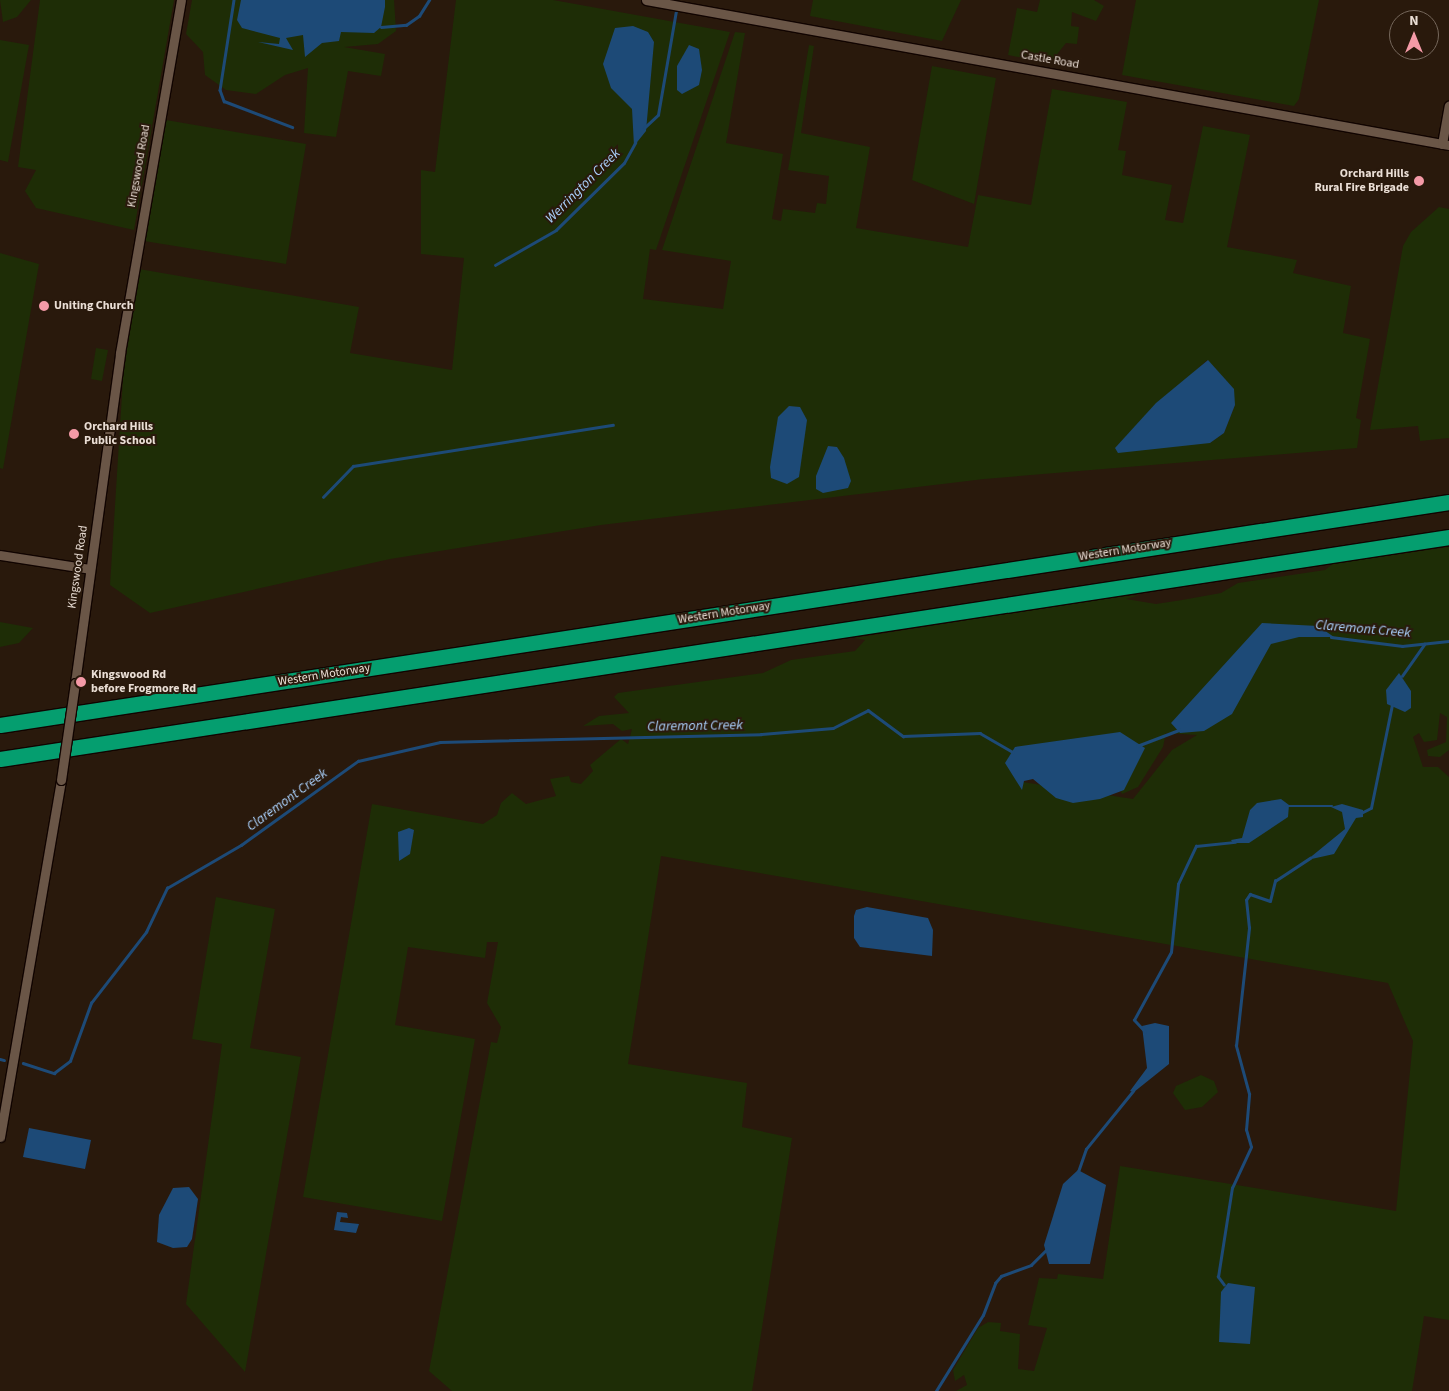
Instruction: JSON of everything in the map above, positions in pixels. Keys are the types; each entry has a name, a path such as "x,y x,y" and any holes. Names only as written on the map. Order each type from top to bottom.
{"highway":[{"name":"Western Motorway","path":"0,725 1449,502"},
{"path":"0,759 1449,537"}],"street":[{"name":"Kingswood Road","path":"0,1137 62,780 120,353 181,0"},
{"name":"Castle Road","path":"646,0 1446,145"},
{"path":"1446,145 1449,106"},
{"path":"0,555 90,568"}],"green space":[{"path":"0,0 31,0 17,17 3,22"},
{"path":"40,0 174,0 134,230 36,208 25,191 36,170 18,167"},
{"path":"192,0 394,0 396,31 378,44 344,47 385,54 381,76 348,71 336,137 304,133 308,68 285,75 256,94 226,90 205,75 203,52 186,34"},
{"path":"456,0 553,0 730,32 656,250 650,249 643,299 723,309 731,261 662,250 735,32 745,33 726,143 783,154 772,219 781,221 783,209 815,213 817,203 826,204 829,176 788,170 809,45 814,46 801,133 870,147 856,228 968,247 978,195 1031,205 1052,89 1127,102 1118,150 1126,151 1122,175 1172,185 1165,220 1183,223 1203,126 1250,135 1227,247 1297,260 1293,273 1351,286 1343,333 1370,339 1356,418 1361,420 1357,448 984,479 601,525 390,559 150,613 110,585 125,347 139,269 359,307 350,353 452,370 464,258 421,254 421,170 435,172","holes":["1207,360 1221,375 1235,405 1224,433 1210,443 1146,417"]},
{"path":"813,0 961,0 942,41 810,16"},
{"path":"1040,0 1094,0 1104,6 1096,21 1072,12 1071,26 1079,27 1077,44 1066,43 1050,63 1008,55 1017,8 1037,12"},
{"path":"1136,0 1319,0 1299,99 1294,106 1122,75"},
{"path":"0,40 29,45 8,162 0,160"},
{"path":"932,66 996,78 974,204 912,180"},
{"path":"166,120 306,144 286,264 144,241"},
{"path":"1439,207 1449,209 1449,438 1420,441 1418,426 1370,430 1403,246 1411,232"},
{"path":"0,253 39,264 3,469 0,468"},
{"path":"96,348 108,350 102,381 91,379"},
{"path":"1449,547 1449,750 1440,757 1428,756 1427,750 1446,742 1447,717 1440,713 1437,740 1424,742 1419,733 1413,737 1423,767 1438,767 1449,777 1449,1320 1424,1316 1412,1391 956,1391 967,1385 964,1375 955,1381 953,1370 978,1328 988,1322 1001,1323 1000,1331 1020,1334 1018,1369 1034,1371 1047,1328 1028,1325 1039,1278 1057,1279 1058,1274 1103,1279 1120,1166 1396,1211 1413,1041 1388,983 661,856 628,1064 747,1083 742,1127 792,1138 752,1391 452,1391 429,1371 491,1042 497,1043 501,1027 487,1003 498,942 487,942 485,958 408,947 395,1025 475,1039 442,1221 303,1197 372,804 483,824 497,815 501,803 512,793 526,804 556,796 550,779 569,776 571,782 581,784 593,771 590,765 621,739 628,744 632,729 622,731 613,724 583,726 599,716 629,713 614,697 618,693 763,673 791,660 855,651 865,640 854,638 1107,598 1140,595 1126,599 1156,604 1182,600 1221,593 1238,583 1325,570 1334,563","holes":["1166,733 1197,735 1172,750 1133,799 1016,781 1131,759 1117,783 1122,794 1138,787 1163,747"]},
{"path":"0,622 33,628 19,643 0,647"},
{"path":"216,897 275,909 250,1048 301,1057 245,1372 186,1304 222,1044 192,1039"},
{"path":"1201,1075 1214,1081 1218,1092 1202,1107 1185,1110 1173,1093 1176,1086"}],"water":[{"path":"241,0 385,0 385,7 381,27 374,33 341,32 339,41 322,43 305,57 303,35 286,38 293,50 258,42 279,44 280,38 242,28 237,20"},
{"path":"633,26 648,32 654,42 646,131 634,146 632,109 611,88 603,64 615,28"},
{"path":"689,45 699,49 702,70 699,85 682,94 677,90 677,66"},
{"path":"1208,360 1234,389 1235,405 1224,433 1210,443 1118,453 1115,448 1156,403"},
{"path":"789,406 800,407 807,420 799,477 787,484 771,478 770,467 778,417"},
{"path":"828,446 837,447 844,458 851,481 848,488 823,493 816,489 816,476"},
{"path":"1262,623 1318,626 1334,637 1299,637 1271,644 1232,714 1204,731 1180,733 1171,723"},
{"path":"1399,673 1411,691 1411,708 1405,712 1387,704 1386,690"},
{"path":"1120,732 1145,748 1124,790 1100,799 1073,803 1056,798 1033,779 1024,781 1022,790 1005,763 1015,747"},
{"path":"1281,799 1289,805 1288,817 1249,843 1233,843 1231,840 1242,838 1250,810 1257,803"},
{"path":"1342,804 1363,810 1363,817 1356,818 1334,854 1307,860 1345,829 1342,812 1331,807"},
{"path":"409,828 414,830 410,854 399,861 398,832"},
{"path":"867,907 928,918 933,930 932,956 860,947 854,938 854,916 856,910"},
{"path":"1155,1023 1169,1026 1169,1064 1134,1092 1130,1091 1147,1068 1142,1026"},
{"path":"29,1128 91,1140 85,1169 23,1157"},
{"path":"1078,1170 1106,1185 1090,1264 1049,1264 1044,1245 1063,1184"},
{"path":"189,1187 198,1199 192,1239 187,1247 173,1248 157,1242 159,1215 173,1188"},
{"path":"337,1212 347,1213 348,1218 341,1217 340,1222 359,1224 356,1233 334,1230"},
{"path":"1228,1283 1255,1287 1250,1344 1219,1342 1221,1292"}],"waterway":[{"path":"234,0 220,90 224,101 292,127"},
{"path":"381,27 406,25 419,16 429,0"},
{"name":"Werrington Creek","path":"644,128 658,115 676,11"},
{"name":"Werrington Creek","path":"495,265 556,230 624,163 635,143"},
{"path":"323,497 353,466 613,425"},
{"name":"Claremont Creek","path":"1331,637 1402,646 1449,641"},
{"path":"1402,676 1424,644"},
{"path":"1361,813 1371,808 1392,705"},
{"name":"Claremont Creek","path":"23,1063 54,1073 70,1061 91,1003 146,932 167,888 241,845 358,761 440,742 761,734 833,728 868,710 903,736 980,733 1013,752"},
{"name":"Claremont Creek","path":"1137,746 1179,730"},
{"path":"1286,806 1332,806"},
{"path":"1145,1032 1134,1020 1171,952 1178,884 1196,846 1235,842"},
{"path":"1224,1285 1218,1277 1232,1188 1251,1147 1246,1130 1249,1094 1236,1046 1249,928 1246,900 1250,894 1270,901 1275,881 1310,858"},
{"name":"Claremont Creek","path":"0,1059 4,1060"},
{"path":"1078,1172 1086,1149 1133,1091"},
{"path":"936,1391 983,1315 995,1283 1001,1276 1031,1265 1046,1250"}],"place":[{"name":"Orchard Hills Rural Fire Brigade","path":"1419,181"},
{"name":"Uniting Church","path":"44,306"},
{"name":"Orchard Hills Public School","path":"74,434"},
{"name":"Kingswood Rd before Frogmore Rd","path":"81,682"}]}
